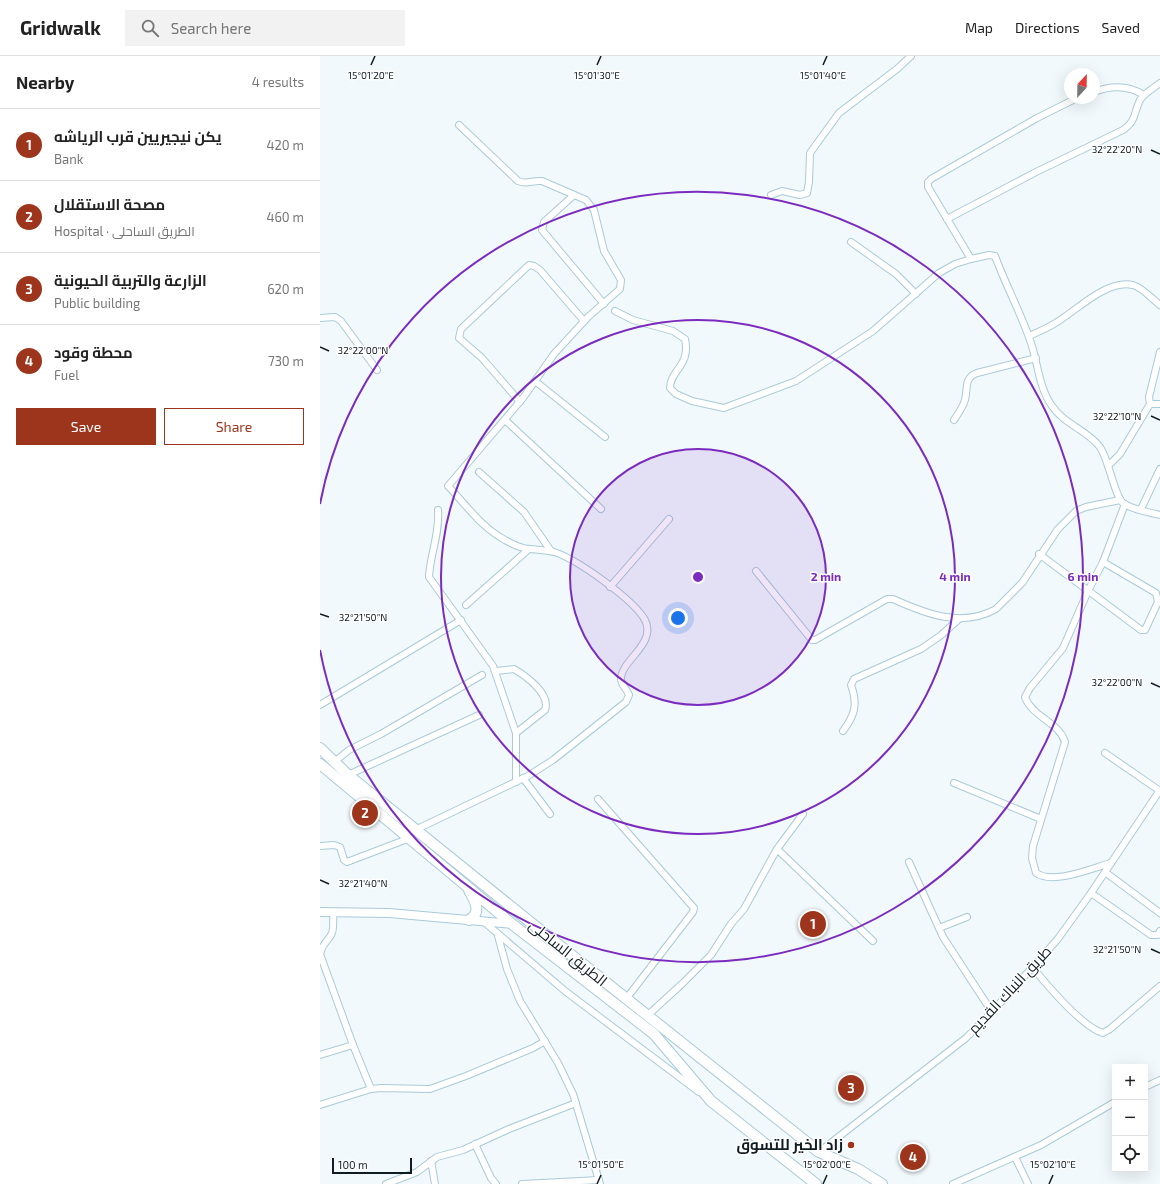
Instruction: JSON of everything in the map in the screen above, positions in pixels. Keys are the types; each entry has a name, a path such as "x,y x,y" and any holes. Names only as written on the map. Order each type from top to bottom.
{"highway":[{"name":"الطريق الساحلى","path":"320,748 466,885 512,924 654,1034 711,1101 816,1184"},
{"name":"الطريق الساحلى","path":"320,764 626,999 819,1152 858,1169 882,1184"},
{"path":"466,885 477,905 476,914 469,920"}],"street":[{"path":"900,56 904,63"},
{"path":"771,195 782,191 800,195 807,194 810,153 839,113 911,56"},
{"path":"947,219 1036,172 1123,130 1134,121 1140,101 1144,95 1160,83"},
{"path":"1100,90 1113,87 1125,87 1144,95"},
{"path":"971,259 928,187 928,182 1037,118 1065,104"},
{"path":"320,846 337,845 340,847 344,860 347,862 413,834 516,782 553,760 626,702 628,691 622,684 621,674 644,642 647,633 646,622 629,601 586,569 570,559 551,552 542,549 529,550 516,545 489,530 479,522 448,486 520,402 554,354 584,321 620,289 621,280 604,251 594,210 586,200 542,181 536,180 524,184 518,181 459,126"},
{"path":"574,195 544,222 542,230 604,304"},
{"path":"851,242 896,274 916,294"},
{"path":"615,311 633,320 673,330 685,339 687,349 681,367 670,382 670,388 676,394 692,401 724,408 796,381 873,331 939,273 955,264 989,255 995,256 1029,336 1042,384 1053,407 1058,414 1084,432 1099,446 1104,453 1122,502 1103,562 1088,591 1063,648 1025,694 1026,700 1061,733 1065,742 1033,846 1032,858 1036,873 1042,877 1049,878 1068,875 1111,863"},
{"path":"520,402 482,358 459,338 461,329 529,265 540,270 584,321"},
{"path":"1029,336 1056,322 1089,299 1116,285 1125,284 1137,287 1160,305"},
{"path":"320,318 335,317 341,322 377,370"},
{"path":"1108,466 1120,454 1150,404 1149,397 1160,352"},
{"path":"954,420 965,400 967,379 970,376 1036,358"},
{"path":"535,381 604,437"},
{"path":"1150,404 1160,404"},
{"path":"504,420 601,509"},
{"path":"1141,510 1160,469"},
{"path":"479,472 524,512 551,552"},
{"path":"756,571 807,636 812,640 815,640 890,598 934,616 958,620 990,612 996,609 1022,583 1058,529 1076,511 1086,507 1122,502 1141,510 1160,515"},
{"path":"438,510 439,525 430,564 430,577 494,666 516,733 516,782"},
{"path":"610,587 669,519"},
{"path":"466,605 529,550"},
{"path":"1040,554 1141,630 1147,628 1158,602 1156,593 1103,562"},
{"path":"320,705 461,620"},
{"path":"843,731 852,720 854,714 855,703 851,685 854,679 921,650 958,620"},
{"path":"496,671 508,669 519,672 537,687 547,705 545,710 516,733"},
{"path":"334,762 349,750 388,730 482,675"},
{"path":"348,775 479,715"},
{"path":"1105,753 1160,791"},
{"path":"523,778 550,814"},
{"path":"954,783 1041,819"},
{"name":"طريق النباك القديم","path":"819,1152 966,1038 992,1012 1033,968 1091,893 1160,791"},
{"path":"598,799 694,908 693,912 626,999"},
{"path":"647,1016 684,982 710,955 731,924 744,909 777,849 803,814"},
{"path":"777,849 873,941"},
{"path":"909,862 939,928 964,971 992,1012"},
{"path":"1105,872 1160,913"},
{"path":"1091,893 1151,934 1158,935 1160,931"},
{"path":"477,910 483,921 566,990 711,1101"},
{"path":"320,912 389,914 512,924"},
{"path":"334,912 333,930 331,936 322,945 320,954 353,1045 371,1089"},
{"path":"939,928 967,917"},
{"path":"498,934 507,969 520,1001 558,1063 576,1103 600,1182 522,1184"},
{"path":"1033,968 1080,1018 1094,1029 1103,1032 1110,1029 1160,986"},
{"path":"320,1105 371,1089 430,1089 533,1048 545,1041"},
{"path":"320,1055 353,1045"},
{"path":"1148,1086 1160,1080"},
{"path":"386,1184 417,1172 438,1157 463,1150 509,1129 576,1103"},
{"path":"953,1184 1041,1145 1112,1104"},
{"path":"476,1144 491,1178 496,1184"},
{"path":"1015,1157 1028,1184"},
{"path":"431,1161 435,1184"}],"place":[{"name":"مصحة الاستقلال","path":"365,813"},
{"name":"يكن نيجيريين قرب الرياشه","path":"813,924"},
{"name":"الزارعة والتربية الحيونية","path":"851,1088"},
{"name":"زاد الخير للتسوق","path":"851,1145"},
{"name":"محطة وقود","path":"913,1157"}]}
